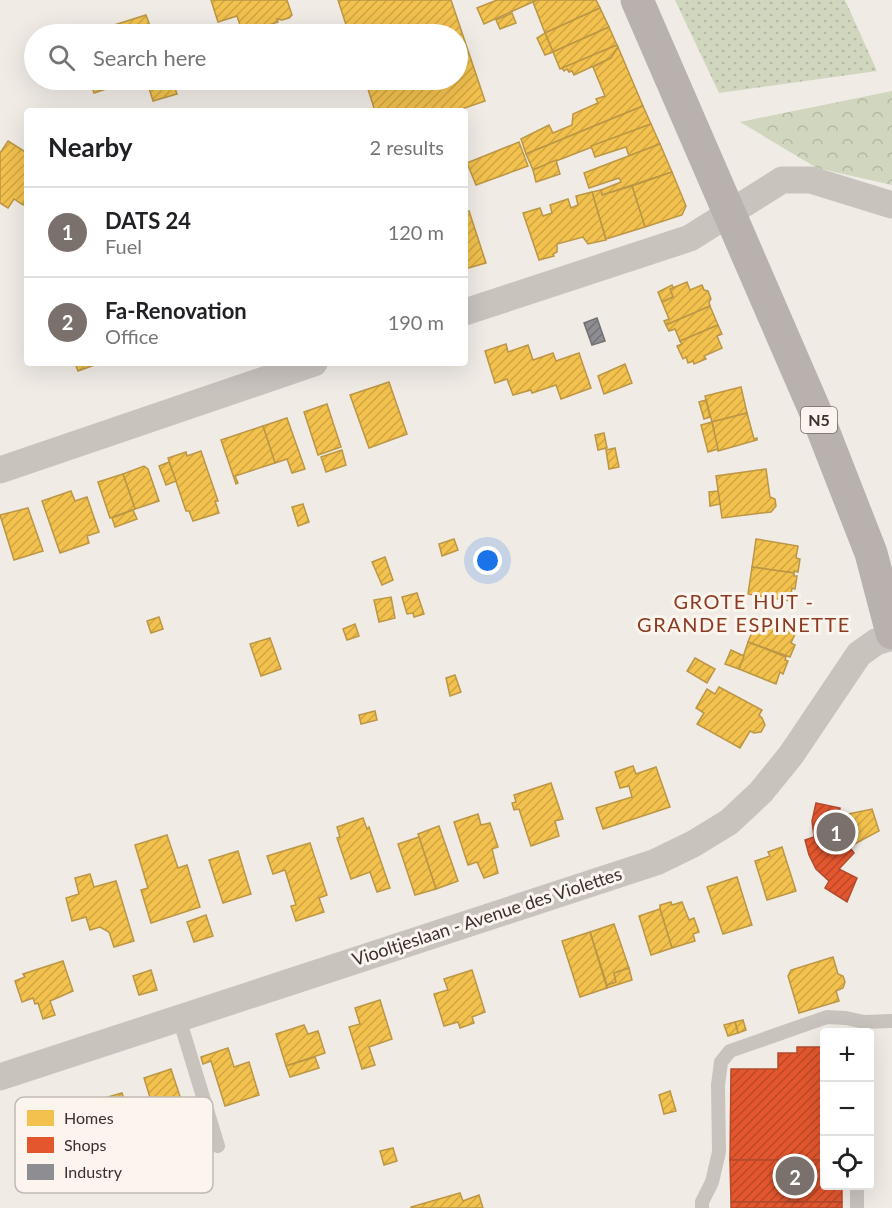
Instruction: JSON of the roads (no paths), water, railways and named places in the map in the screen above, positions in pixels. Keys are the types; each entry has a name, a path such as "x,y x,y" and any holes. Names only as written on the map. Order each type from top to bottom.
{"main road":[{"name":"N5","path":"637,0 819,420 871,552 892,635"}],"street":[{"path":"468,311 690,238 782,180 811,180 892,205"},
{"path":"0,470 305,366"},
{"name":"Viooltjeslaan - Avenue des Violettes","path":"0,1077 656,862 693,844 729,822 761,792 791,755 859,654 876,642 892,635"}],"lane":[{"path":"702,1208 702,1202 712,1182 719,1152 718,1085 721,1062 730,1050 827,1017 863,1027 892,1021"},
{"path":"179,1018 203,1097"},
{"path":"213,1130 218,1146"},
{"path":"857,1190 857,1208"}],"place":[{"name":"DATS 24","path":"836,832"},
{"name":"Fa-Renovation","path":"795,1176"}],"district":[{"name":"GROTE HUT - GRANDE ESPINETTE","path":"744,614"}]}
